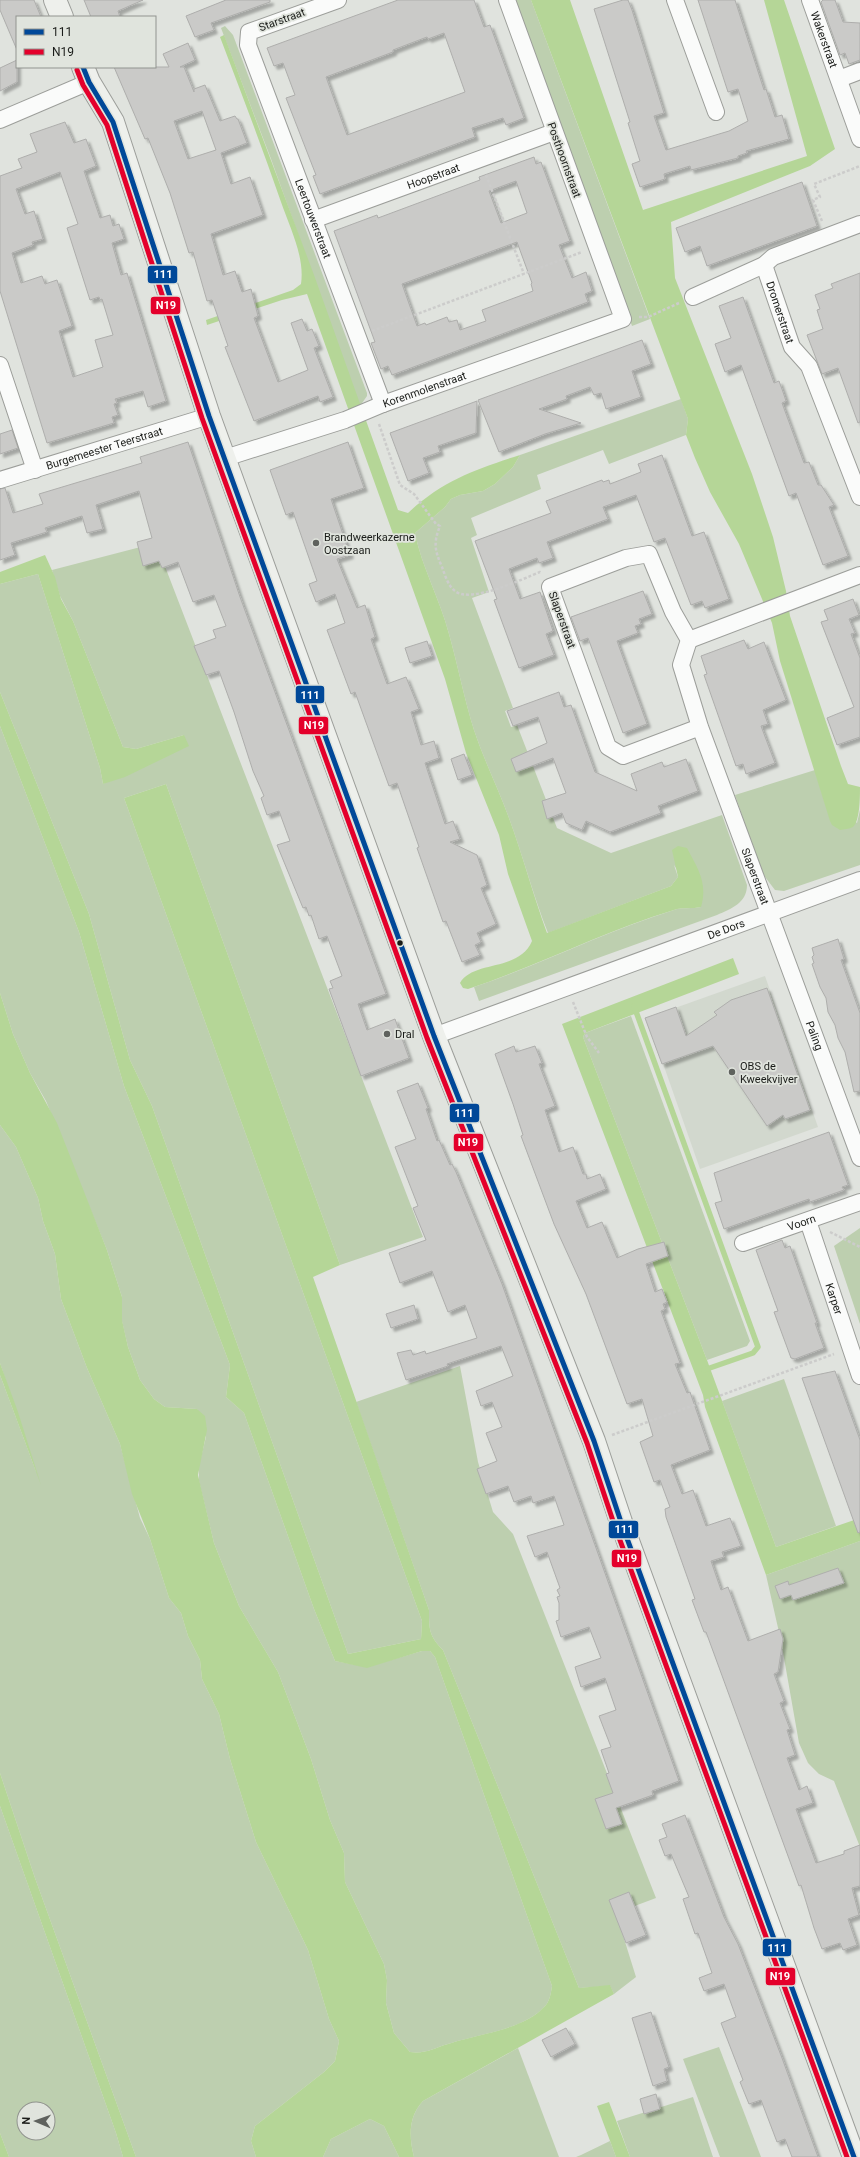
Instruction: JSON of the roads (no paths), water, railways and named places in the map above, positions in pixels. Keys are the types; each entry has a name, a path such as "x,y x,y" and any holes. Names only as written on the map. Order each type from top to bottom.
{"street":[{"path":"55,0 62,16"},
{"name":"Starstraat","path":"249,32 338,0"},
{"name":"Posthoornstraat","path":"507,0 622,319"},
{"path":"675,0 716,112"},
{"name":"Wakerstraat","path":"810,0 860,139"},
{"name":"Leertouwerstraat","path":"249,32 248,45 356,337 375,408"},
{"name":"Wakerstraat","path":"839,79 860,71"},
{"path":"0,120 86,75 113,122 209,416 434,1036 594,1441 623,1530 854,2157"},
{"name":"Hoopstraat","path":"313,220 554,132"},
{"path":"693,297 764,265 773,257 860,224"},
{"name":"Dromerstraat","path":"764,265 792,347 809,366 860,497"},
{"name":"Korenmolenstraat","path":"225,458 345,420 622,319"},
{"path":"0,366 35,470"},
{"name":"Burgemeester Teerstraat","path":"0,480 209,416"},
{"name":"Slaperstraat","path":"700,727 623,756 608,747 550,587 626,558 649,554 673,612 689,640 681,665 700,727 770,913"},
{"path":"689,640 760,611 795,600 860,575"},
{"name":"De Dors","path":"434,1036 860,880"},
{"name":"Paling","path":"770,913 860,1158"},
{"name":"Voorn","path":"743,1243 860,1202"},
{"name":"Karper","path":"808,1221 860,1376"}],"waterway":[{"path":"634,1006 758,1347 753,1353 704,1370"}],"place":[{"name":"Brandweerkazerne Oostzaan","path":"316,543"},
{"name":"Dral","path":"387,1034"},
{"name":"OBS de Kweekvijver","path":"732,1072"}]}
